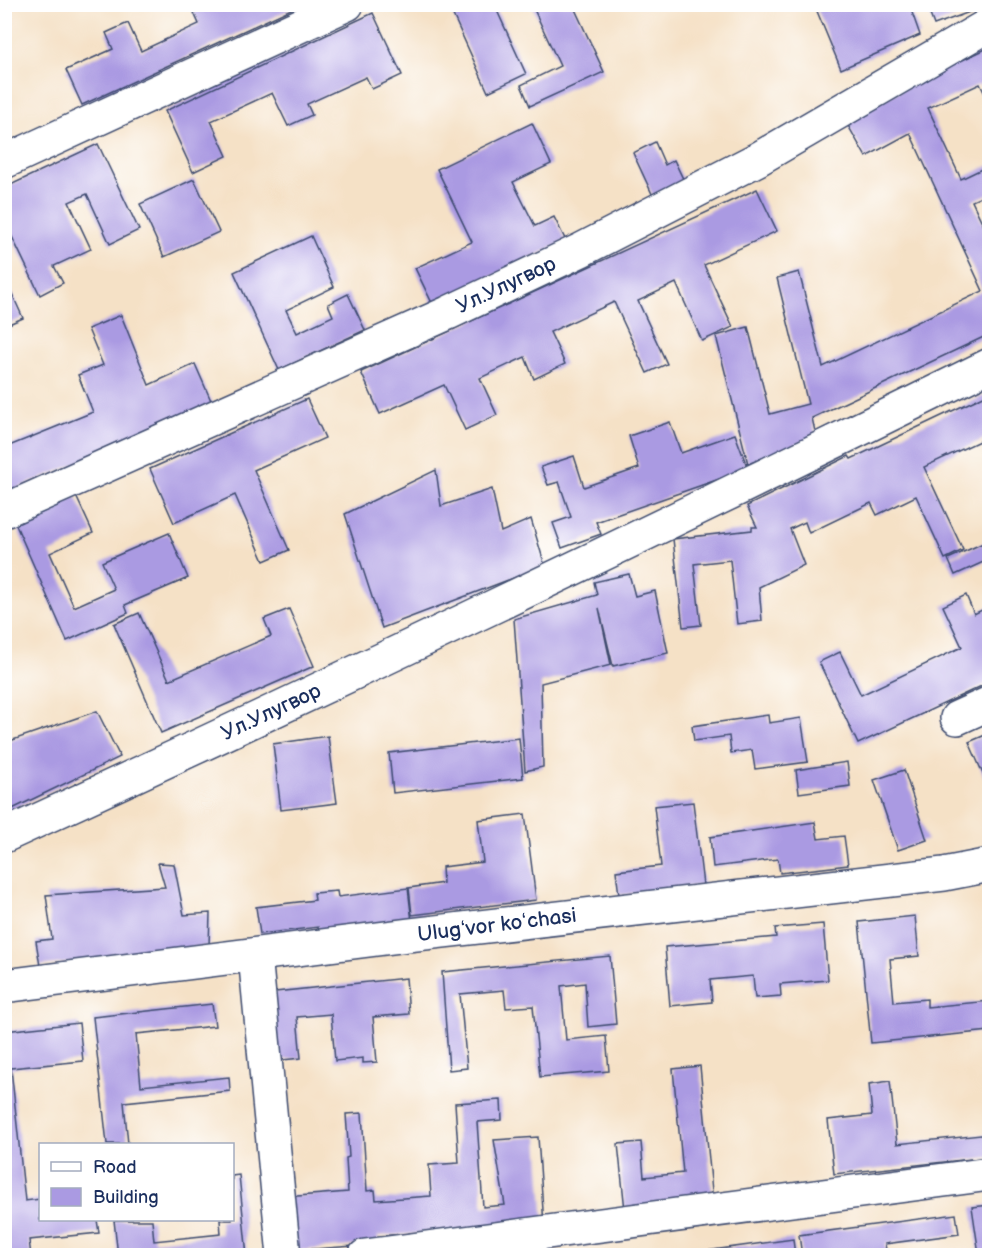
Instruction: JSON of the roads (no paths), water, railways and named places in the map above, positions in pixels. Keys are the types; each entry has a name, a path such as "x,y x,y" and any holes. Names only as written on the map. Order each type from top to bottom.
{"street":[{"path":"4,162 347,4"},
{"name":"Ул.Улугвор","path":"4,511 448,313 581,250 758,159 990,24"},
{"name":"Ул.Улугвор","path":"4,836 270,714 759,479 990,365"},
{"path":"957,718 990,703"},
{"name":"Ulugʻvor koʻchasi","path":"4,986 409,935 944,873 990,865"},
{"path":"255,955 284,1256"},
{"path":"364,1256 990,1174"}]}
